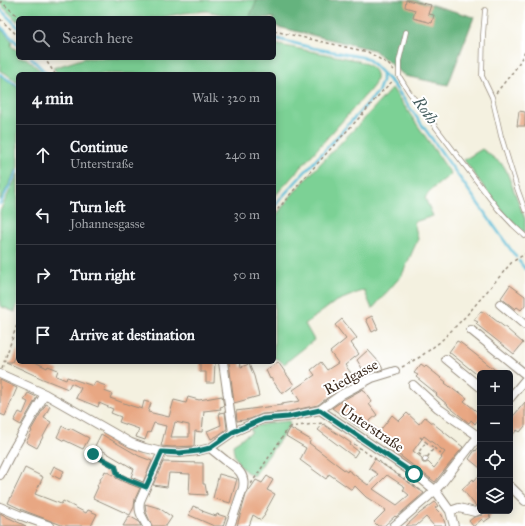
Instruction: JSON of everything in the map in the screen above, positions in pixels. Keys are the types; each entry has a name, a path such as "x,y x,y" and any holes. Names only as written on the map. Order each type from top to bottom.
{"street":[{"path":"500,304 525,325"},
{"path":"471,330 525,374"},
{"path":"446,359 477,385"},
{"path":"223,364 233,432"},
{"name":"Riedgasse","path":"320,410 342,394 372,378 395,370"},
{"name":"Unterstraße","path":"0,374 45,394 131,443 162,452 186,452 210,448 233,432 263,419 288,417 320,410 408,469 450,511 454,526"},
{"path":"513,394 525,380"},
{"path":"413,385 438,408 477,434"},
{"path":"0,475 45,394"},
{"path":"394,526 441,484 477,438"},
{"path":"210,448 238,469 244,478 243,488 230,526"},
{"path":"147,526 139,510 140,501 162,452"},
{"path":"513,489 525,500"},
{"path":"0,507 50,526"},
{"path":"450,511 459,508 477,511"}],"lane":[{"path":"485,10 482,76 492,97 501,136 525,210"},
{"path":"406,32 399,60 399,76 498,209 513,226 525,236"},
{"path":"93,454 115,466 117,473 121,476 146,487"}],"path":[{"path":"0,1 18,16"},
{"path":"0,18 16,34"},
{"path":"276,31 368,52 388,64 399,76"},
{"path":"492,97 516,68 525,52"},
{"path":"45,60 54,72"},
{"path":"276,212 334,145 394,80"},
{"path":"395,370 420,357 440,342 466,316 512,262 525,254"},
{"path":"0,374 16,328"},
{"path":"250,486 289,427 323,422 329,427"},
{"path":"420,437 441,454"},
{"path":"426,442 418,453 425,460 434,448"},
{"path":"353,443 432,493"}],"green space":[{"path":"0,0 257,0 250,16 232,16 206,11 168,16 16,16 16,20 0,4"},
{"path":"257,0 415,0 474,17 448,85 405,76 374,50 276,26 276,16 250,16"},
{"path":"0,28 12,41 11,46 16,50 16,60 28,60 42,72 16,72 16,81 0,71"},
{"path":"276,44 365,63 375,71 376,79 369,92 276,195 276,72 56,72 53,68 79,60 276,60"},
{"path":"0,75 16,87 16,171 0,201"},
{"path":"392,88 451,174 431,190 425,198 433,216 414,222 418,239 402,275 372,309 364,290 335,302 305,324 314,340 284,364 276,358 276,215 290,197 319,165"},
{"path":"482,149 503,165 506,170 525,219 525,233 500,208 464,160"},
{"path":"16,178 15,312 0,306 0,211"},
{"path":"289,421 290,425 254,476 245,471 234,455 233,444 252,432 250,429 269,423"}],"building":[{"path":"406,0 431,5 428,14 434,15 432,23 413,18 415,10 405,7"},
{"path":"519,111 525,112 525,126 517,126"},
{"path":"510,285 525,296 525,305 521,310 517,307 515,309 501,298"},
{"path":"481,311 485,312 523,343 514,354 476,324 478,322 474,320"},
{"path":"372,316 378,329 372,332 366,319"},
{"path":"342,319 357,338 351,343 359,354 345,365 356,380 339,389 318,405 286,412 262,414 250,419 237,421 236,411 300,401 293,390 315,375 311,370 321,362 327,370 338,363 330,352 346,339 335,325"},
{"path":"457,341 495,370 477,370 477,375 449,352"},
{"path":"368,350 383,369 366,375 357,360"},
{"path":"16,353 16,364 39,364 47,368 48,366 58,370 56,376 66,380 67,377 93,386 95,382 106,386 104,391 112,394 110,398 142,409 144,401 151,403 148,412 169,417 174,400 186,403 188,397 199,400 222,396 224,406 220,407 221,409 204,411 202,432 195,431 194,446 161,446 166,426 154,423 145,440 136,437 139,429 119,422 121,417 111,413 113,409 99,403 98,407 76,398 81,388 71,383 68,389 6,362 12,362","holes":["175,422 189,425 189,437 171,437"]},
{"path":"278,362 294,385 282,394 271,378 270,379 266,370"},
{"path":"200,364 215,364 214,383 206,383 206,372 200,372"},
{"path":"229,364 240,364 241,367 249,364 259,396 234,403"},
{"path":"421,364 425,367 426,366 446,382 445,383 467,398 464,401 477,412 477,421 475,424 471,420 469,423 448,406 436,395 437,394 416,377 418,375 414,373"},
{"path":"0,380 17,388 5,416 0,414"},
{"path":"363,389 372,402 369,404 377,415 366,424 379,432 392,415 399,421 407,413 419,424 425,417 463,447 435,482 370,433 355,425 332,408","holes":["424,436 445,452 434,468 428,462 423,463 422,458 413,451"]},
{"path":"28,393 37,397 21,425 14,421 19,412 23,414 28,402 24,400"},
{"path":"525,402 525,426 520,432 517,430 513,435 513,416"},
{"path":"46,404 50,406 44,418 51,422 37,448 26,442"},
{"path":"225,412 227,429 211,439 207,431 221,425 219,413"},
{"path":"323,424 351,443 350,445 358,451 354,457 318,430"},
{"path":"62,426 69,430 70,428 89,438 83,449 57,437"},
{"path":"290,428 311,440 309,443 347,472 348,470 368,485 378,474 369,468 375,459 424,493 384,526 378,526 374,522 386,510 366,497 355,486 352,490 329,474 326,479 300,460 306,448 286,436","holes":["387,475 405,487 403,490 409,495 397,505 373,489"]},
{"path":"101,434 139,456 152,461 143,482 131,477 134,469 95,446"},
{"path":"475,450 476,451 477,450 477,466 469,459"},
{"path":"163,462 203,463 203,484 205,484 207,495 189,494 190,474 169,473 167,487 153,485"},
{"path":"54,466 64,471 60,479 50,474"},
{"path":"25,468 43,477 35,494 61,504 63,501 86,513 88,510 97,514 91,526 64,526 8,503"},
{"path":"105,471 124,482 140,488 130,515 93,498 98,487 97,486"},
{"path":"219,474 237,479 230,503 213,498"},
{"path":"267,476 273,480 267,490 275,494 264,514 265,515 261,520 253,515 249,526 237,526 246,495 256,480 262,483"},
{"path":"477,478 476,506 462,489 473,479 474,481"},
{"path":"435,502 438,506 435,508 442,515 446,526 434,526 426,517 416,526 406,526 420,513"},
{"path":"145,504 159,508 172,517 166,526 152,526 146,512"},
{"path":"193,506 216,516 217,514 226,517 223,526 214,526 189,515"},
{"path":"0,513 7,517 26,526 0,526"},
{"path":"492,514 489,516 491,517 484,522 482,519 474,526 469,521 474,517"},
{"path":"129,516 138,521 141,526 123,526"}],"waterway":[{"name":"Roth","path":"0,9 16,25"},
{"path":"0,26 16,42"},
{"name":"Roth","path":"276,39 313,48 367,58 393,84 516,257"},
{"path":"33,60 45,72"},
{"path":"276,204 378,92 382,81 382,73"},
{"path":"0,74 16,85"},
{"path":"0,204 16,174"},
{"name":"Roth","path":"519,261 525,269"}],"route":[{"path":"93,454 113,464 118,475 146,487 162,452 180,453 210,448 233,432 263,419 288,417 320,410 414,474"}]}
